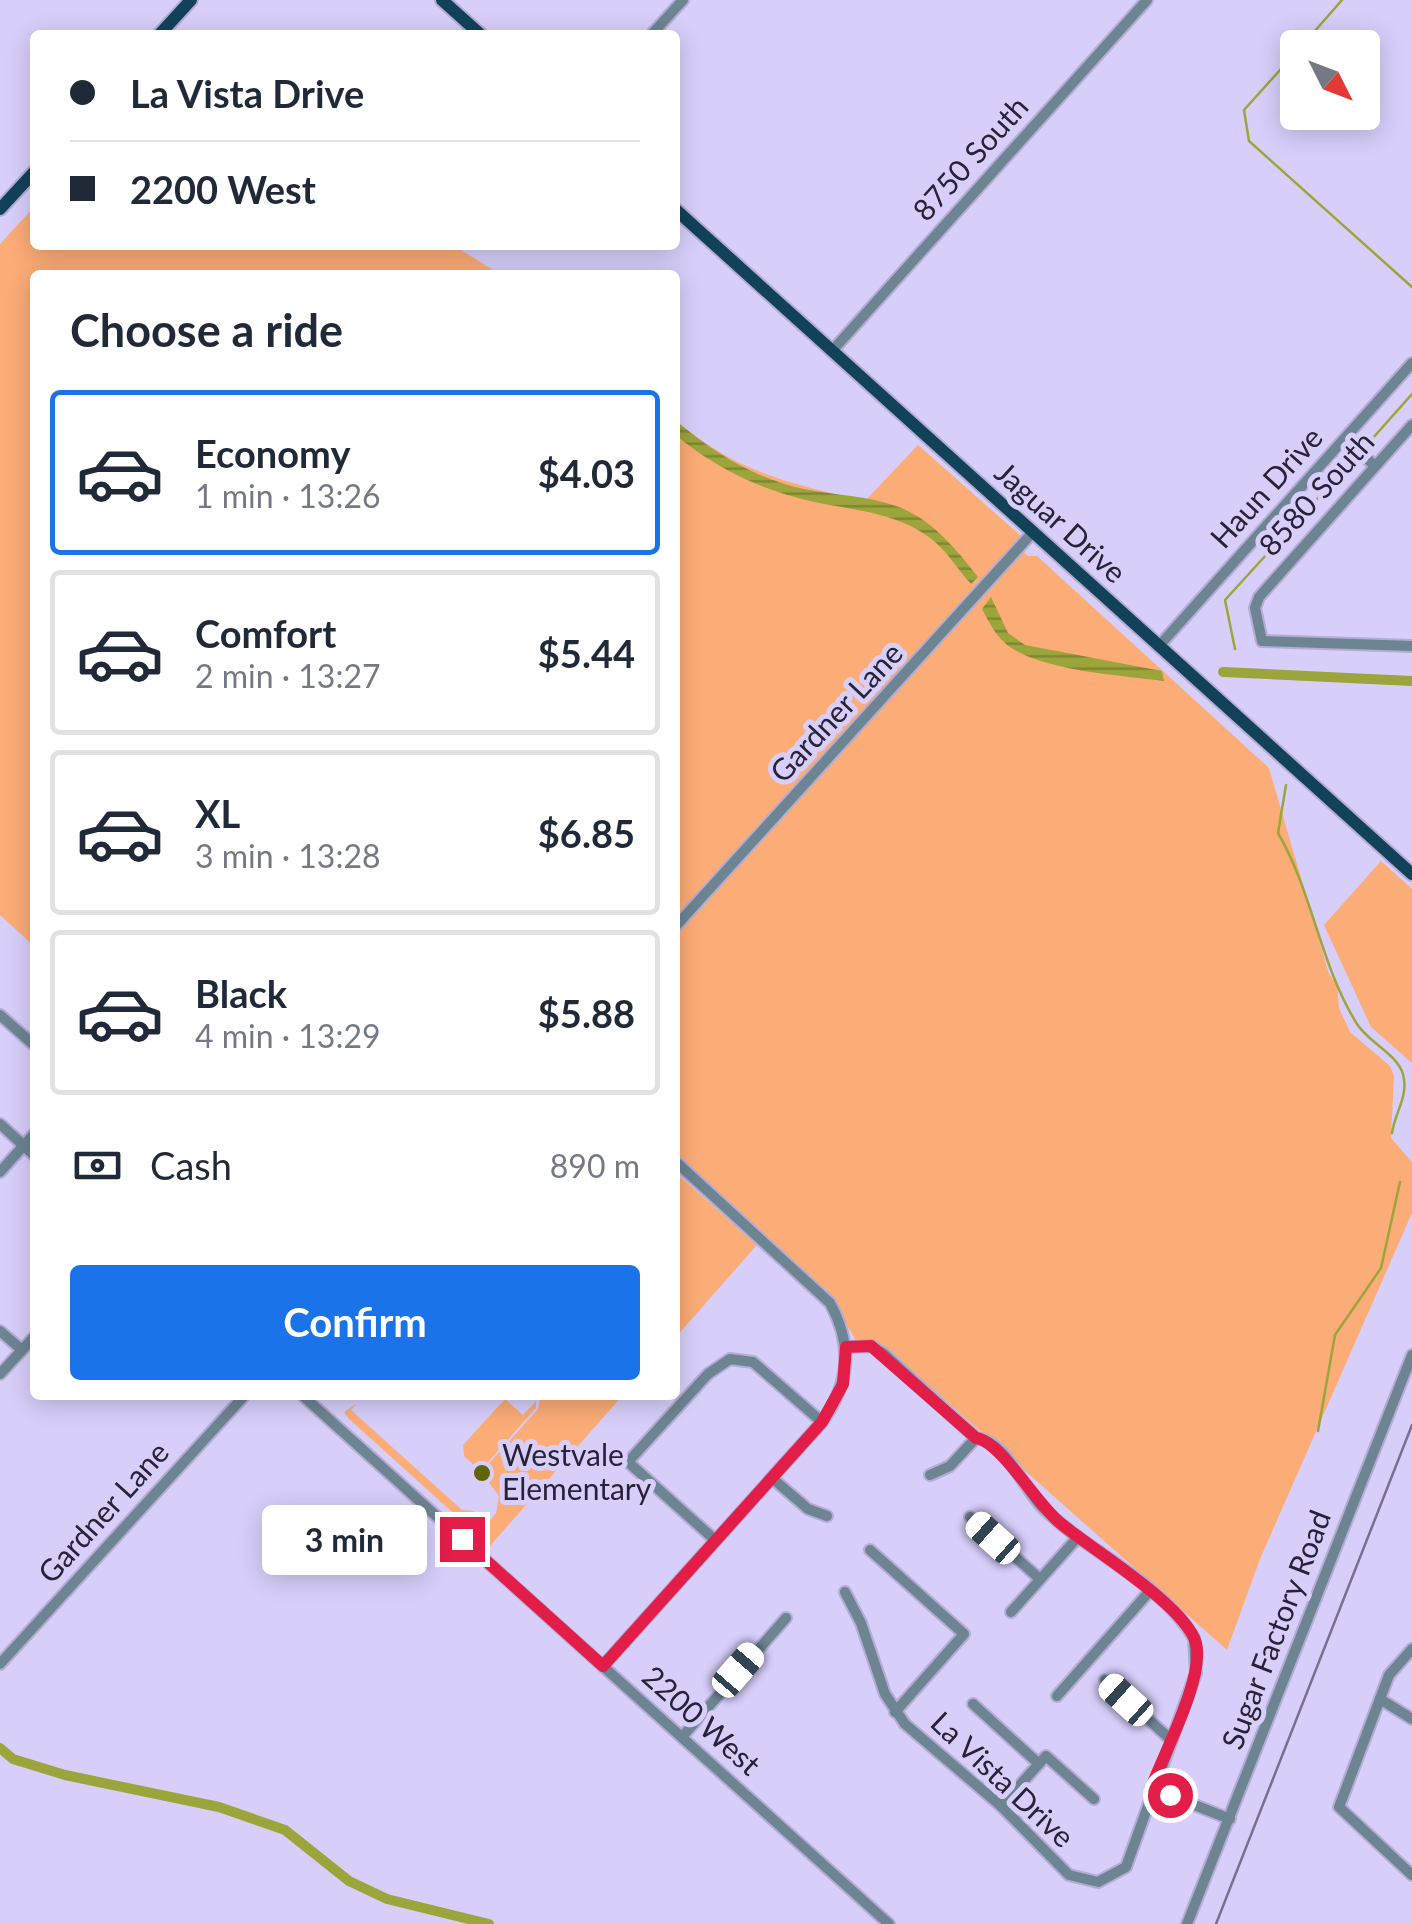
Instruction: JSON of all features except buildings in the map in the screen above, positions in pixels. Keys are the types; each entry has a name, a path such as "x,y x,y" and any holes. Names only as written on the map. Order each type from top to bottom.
{"main road":[{"path":"164,30 191,0"},
{"path":"442,0 475,30"},
{"path":"0,210 30,177"},
{"name":"Jaguar Drive","path":"680,214 1412,874"}],"street":[{"path":"656,30 683,0"},
{"name":"8750 South","path":"832,351 1146,0"},
{"name":"Haun Drive","path":"1159,646 1412,364"},
{"name":"8580 South","path":"1412,425 1259,597 1255,608 1262,641 1412,646"},
{"path":"1345,439 1376,466"},
{"name":"Gardner Lane","path":"680,921 1034,532"},
{"path":"0,1015 30,1042"},
{"path":"0,1124 30,1151"},
{"path":"0,1172 30,1139"},
{"path":"603,1666 822,1422 843,1384 846,1347 837,1315 821,1292 680,1165"},
{"path":"0,1331 22,1350"},
{"path":"0,1374 30,1341"},
{"name":"La Vista Drive","path":"845,1592 894,1712 915,1736 1001,1806 1068,1876 1098,1882 1116,1876 1132,1858 1151,1788 1196,1673 1196,1646 1189,1630 1149,1592 1043,1508 1015,1475 1011,1463 985,1439 976,1438 878,1349 846,1347"},
{"name":"Sugar Factory Road","path":"1188,1924 1412,1355"},
{"path":"716,1540 628,1462 708,1374 730,1359 753,1362 822,1422"},
{"name":"Gardner Lane","path":"0,1664 240,1400"},
{"name":"2200 West","path":"308,1400 889,1924"},
{"path":"930,1475 950,1466 976,1438"},
{"path":"772,1478 808,1509 827,1516"},
{"path":"970,1517 1040,1579"},
{"path":"1011,1612 1078,1536"},
{"path":"870,1550 964,1634 894,1712"},
{"path":"1057,1696 1149,1592"},
{"path":"682,1737 786,1618"},
{"path":"1412,1649 1389,1676 1339,1807 1412,1874"},
{"path":"1104,1680 1170,1739"},
{"path":"1380,1699 1412,1719"},
{"path":"973,1704 1094,1799"},
{"path":"1001,1806 1042,1760"},
{"path":"1151,1788 1230,1819"}],"shaded area":[{"path":"30,211 30,250 461,250 493,270 30,270 30,942 0,915 0,244"},
{"path":"680,424 720,452 765,474 865,501 918,445 1021,536 1015,543 1028,556 1037,556 1269,768 1329,974 1337,985 1339,1008 1350,1032 1390,1066 1394,1076 1391,1138 1412,1162 1412,1213 1260,1559 1227,1650 891,1352 880,1343 855,1339 827,1291 680,1158"},
{"path":"680,424 720,453 769,478 909,511 942,535 978,577 971,584 935,542 903,523 765,487 736,475 683,441"},
{"path":"991,597 1008,633 1025,645 1162,671 1164,681 1080,670 1017,652 997,635 982,609"},
{"path":"1381,861 1412,889 1412,1063 1371,1027 1324,925"},
{"path":"680,1176 757,1245 680,1332"},
{"path":"504,1400 523,1415 536,1401 536,1408 480,1471 464,1456 463,1445"},
{"path":"540,1400 619,1400 490,1546 480,1533 496,1513 499,1496 481,1472 538,1409"},
{"path":"356,1404 351,1410 462,1510 474,1511 469,1521 461,1520 349,1419 344,1412"}],"waterway":[{"path":"1316,30 1342,0"},
{"path":"1280,70 1244,110 1249,141 1412,287"},
{"path":"1372,439 1412,394"},
{"path":"1235,649 1225,600 1350,463"},
{"path":"1223,672 1412,681"},
{"path":"1286,785 1278,833 1300,880 1334,978 1357,1024 1395,1060 1403,1074 1403,1097 1392,1133"},
{"path":"1318,1431 1335,1335 1381,1268 1400,1182"},
{"path":"0,1748 13,1759 65,1775 219,1807 285,1830 349,1881 387,1899 489,1924"}],"tram line":[{"path":"1216,1924 1412,1425"}],"place":[{"name":"Westvale Elementary","path":"482,1473"}],"route":[{"path":"462,1539 603,1666 822,1422 843,1384 846,1347 871,1346 976,1438 985,1439 1011,1463 1015,1475 1043,1508 1115,1562 1189,1630 1196,1646 1196,1673 1151,1788 1170,1795"}]}
